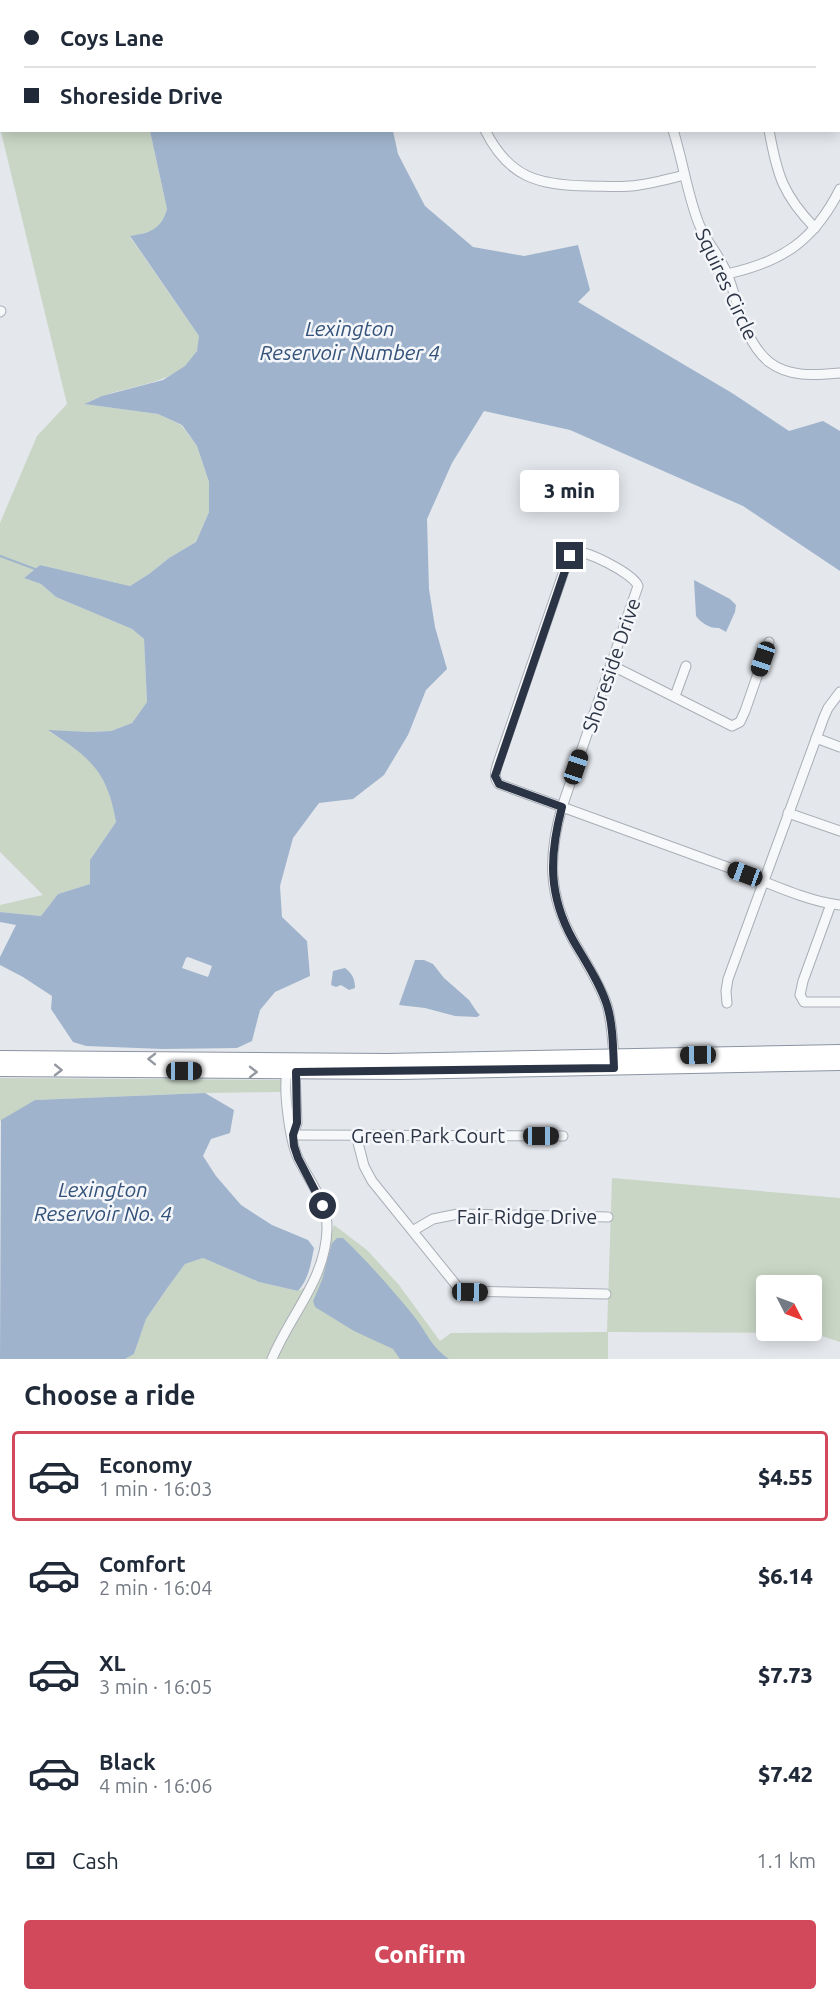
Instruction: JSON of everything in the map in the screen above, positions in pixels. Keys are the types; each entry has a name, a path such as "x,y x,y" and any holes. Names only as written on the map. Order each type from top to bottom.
{"highway":[{"path":"614,1063 840,1052"},
{"path":"0,1058 291,1068"},
{"path":"0,1069 291,1068 614,1063 840,1064"}],"street":[{"path":"486,132 504,159 519,171 550,184 622,187 684,175"},
{"name":"Squires Circle","path":"674,132 684,175 700,226 727,274 753,343 762,355 786,371 802,375 840,373"},
{"path":"769,132 779,176 787,195 815,228"},
{"path":"727,274 768,263 792,249 815,228 831,208 840,189"},
{"name":"Shoreside Drive","path":"562,807 499,784 495,776 566,565 570,556 577,551 584,552 628,574 638,584 562,807 553,844 554,890 567,928 592,972 605,1001 610,1019 614,1063"},
{"path":"611,665 735,726 746,711 769,642"},
{"path":"675,696 686,666"},
{"path":"727,1003 728,979 788,813 828,708 840,692"},
{"path":"816,738 840,747"},
{"path":"562,807 764,881 836,904 803,981 800,995 804,1002 840,1002"},
{"path":"788,813 840,831"},
{"path":"272,1359 314,1282 327,1235 327,1221 323,1206 298,1158 289,1124 291,1068"},
{"name":"Green Park Court","path":"293,1135 563,1136"},
{"path":"356,1135 367,1171 462,1291 606,1294"},
{"name":"Fair Ridge Drive","path":"414,1230 433,1219 458,1214 608,1217"}],"green space":[{"path":"1,132 150,132 167,209 157,226 149,232 130,237 199,336 198,347 190,362 178,371 147,384 113,393 85,404 158,414 181,425 197,446 209,482 209,512 196,542 130,586 40,565 24,578 41,584 56,597 132,629 144,639 147,702 132,723 111,731 49,731 81,752 95,766 109,793 116,822 90,860 90,884 58,894 41,916 0,912 0,905 43,895 0,852 0,523 37,436 67,404"},
{"path":"0,1078 281,1080 283,1092 35,1100 0,1121"},
{"path":"612,1178 840,1198 840,1342 822,1336 822,1275 756,1275 756,1333 608,1332 608,1359 125,1359 134,1354 146,1319 185,1264 203,1258 259,1282 298,1291 316,1281 334,1225 367,1250 399,1285 440,1341 451,1333 607,1332"}],"water":[{"name":"Lexington Reservoir Number 4","path":"150,132 393,132 398,154 425,206 473,247 524,256 578,245 590,290 578,302 732,393 789,431 823,421 840,431 840,571 743,506 570,430 484,411 452,463 427,519 429,589 435,627 447,669 426,690 408,735 384,775 353,799 319,803 293,838 280,886 282,917 307,941 310,976 275,992 260,1010 252,1041 237,1048 163,1049 86,1046 73,1042 51,1009 52,996 0,965 0,957 16,925 0,922 0,912 41,916 58,894 90,884 90,860 116,822 102,777 86,758 48,730 111,731 132,723 147,702 144,639 132,629 56,597 41,584 24,578 40,565 130,586 196,542 209,512 209,482 197,446 182,425 158,414 84,404 102,396 163,380 185,366 197,351 199,336 130,236 158,226 167,209"},
{"path":"694,580 730,599 736,605 726,632 706,625 696,616"},
{"path":"415,960 424,960 433,964 444,978 469,1000 480,1015 477,1017 455,1016 425,1008 399,1005"},
{"path":"345,968 351,974 354,982 355,988 349,990 341,985 336,987 331,985 333,971"},
{"name":"Lexington Reservoir No. 4","path":"205,1093 234,1110 230,1133 211,1139 203,1156 216,1176 241,1205 272,1225 308,1240 314,1248 309,1271 302,1286 298,1291 259,1282 203,1258 185,1264 146,1319 134,1354 125,1359 0,1359 1,1120 35,1100"},
{"path":"337,1238 343,1238 388,1285 433,1344 449,1359 400,1359 393,1349 354,1331 315,1307 313,1301 322,1280 332,1243"}],"pier":[{"path":"188,957 212,966 208,977 182,968"}],"waterway":[{"path":"0,556 35,569"}],"route":[{"path":"323,1206 294,1146 293,1135 297,1123 296,1072 614,1068 612,1029 608,1007 567,928 554,890 553,844 562,807 499,784 495,776 570,556"}]}
